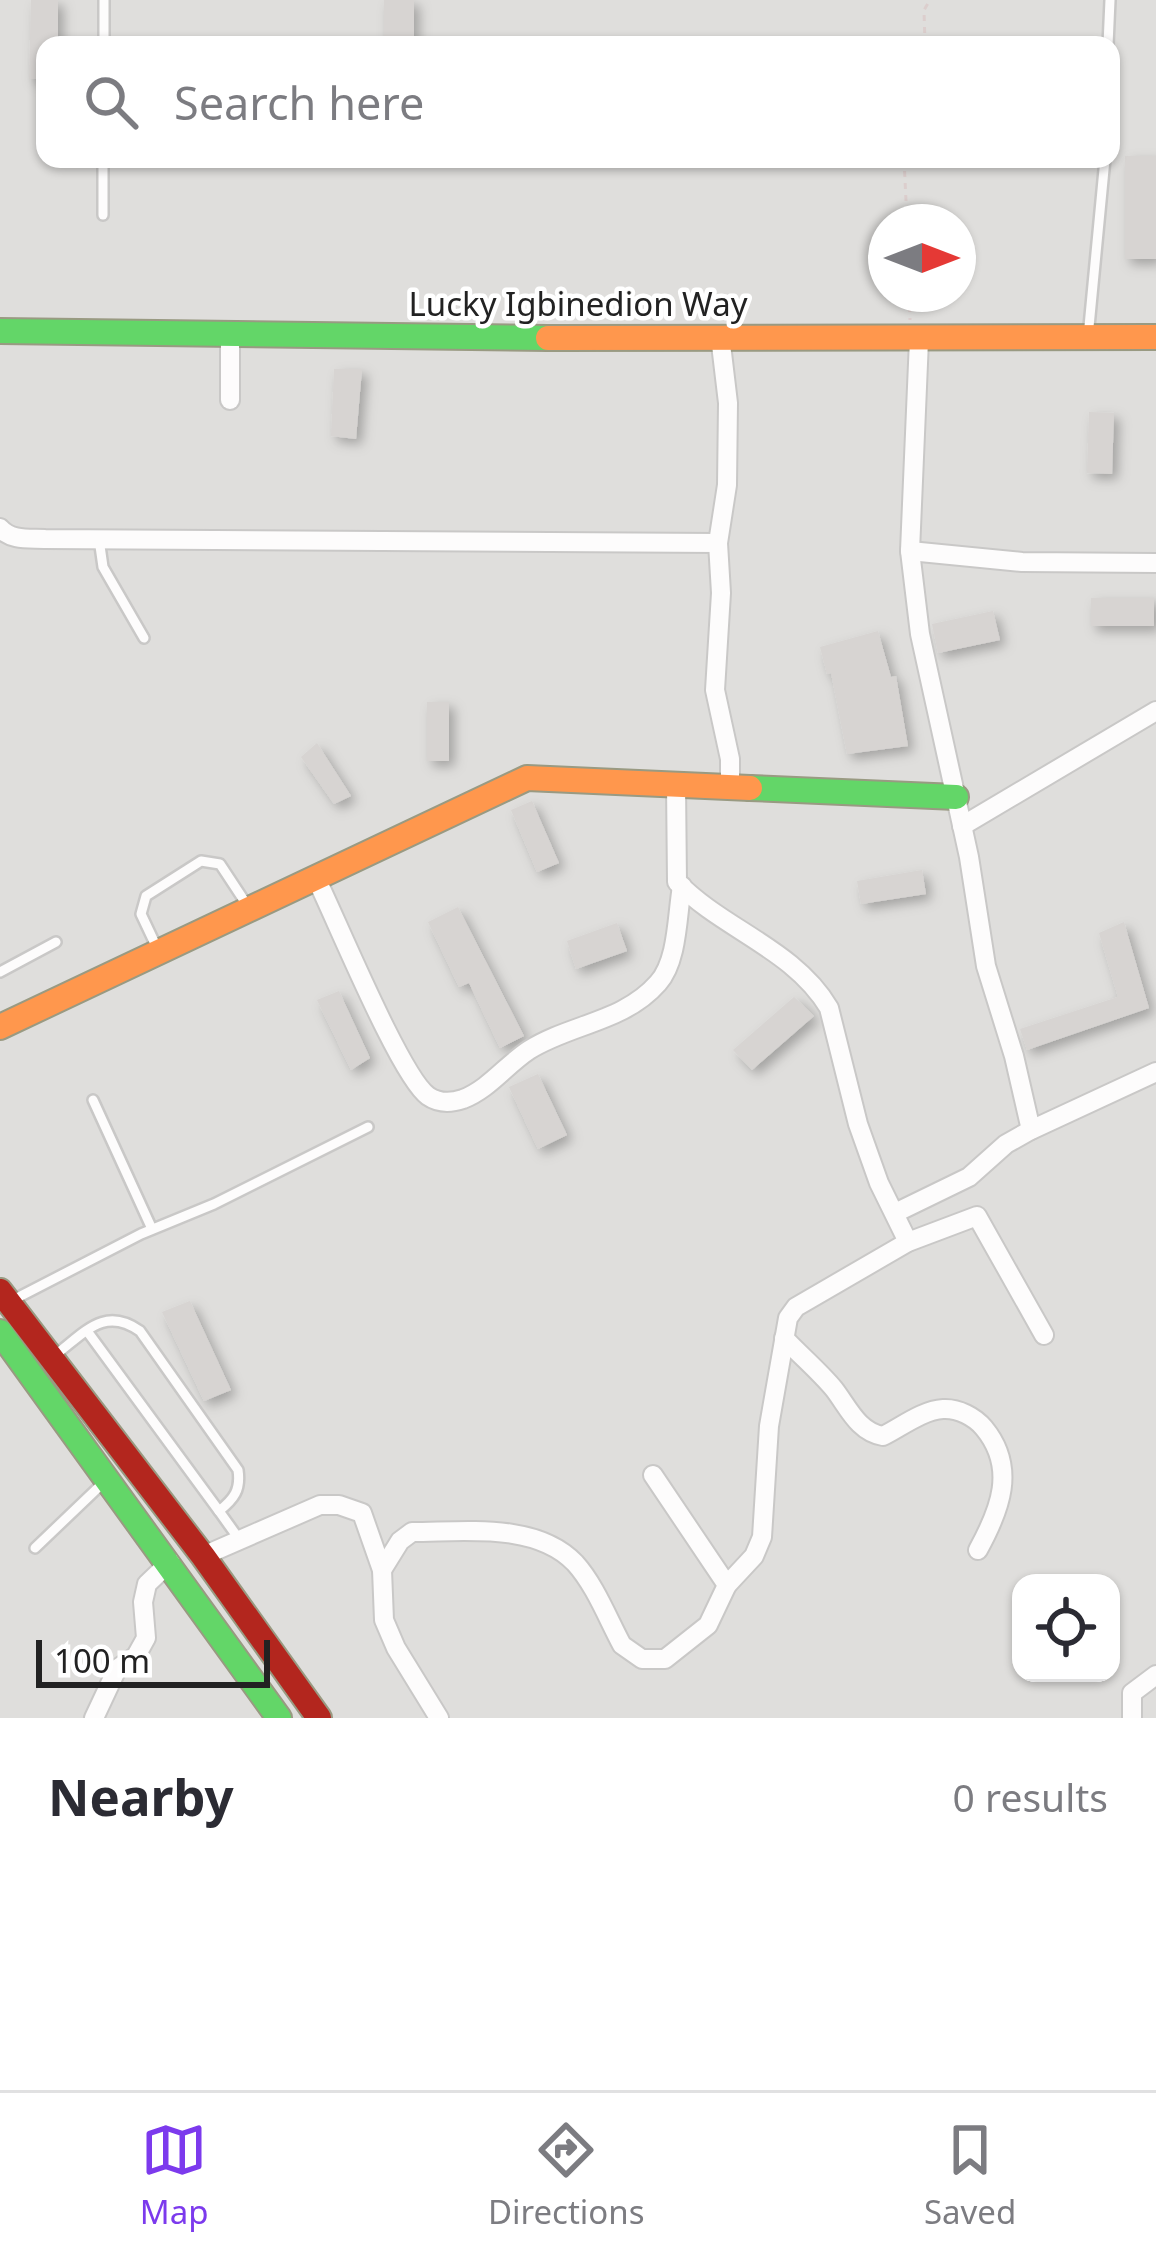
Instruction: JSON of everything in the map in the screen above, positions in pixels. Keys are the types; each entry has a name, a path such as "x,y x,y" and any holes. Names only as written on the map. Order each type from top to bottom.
{"main road":[{"name":"Lucky Igbinedion Way","path":"0,331 919,340 1156,337"},
{"path":"0,1027 527,778 956,797"},
{"path":"4,1297 203,1556 319,1718"},
{"path":"0,1332 279,1718"}],"street":[{"path":"230,334 230,400"},
{"path":"721,337 728,403 727,485 718,543 721,593 715,690 730,759 730,788"},
{"path":"919,340 910,551 920,634 962,826 986,966 1014,1056 1030,1130"},
{"path":"0,528 18,538 718,543"},
{"path":"910,551 1022,562 1156,563"},
{"path":"962,826 1156,711"},
{"path":"676,785 674,862 682,886 697,903 740,927 818,991 829,1008 858,1124 908,1242"},
{"path":"315,876 404,1065 426,1095 449,1102 466,1098 529,1050 618,1012 660,982 668,968 682,886"},
{"path":"895,1213 970,1177 1006,1144 1030,1130 1156,1072"},
{"path":"382,1570 400,1541 412,1532 530,1538 560,1550 578,1566 622,1645 642,1659 665,1659 708,1625 727,1585 754,1556 762,1537 769,1426 788,1318 796,1307 908,1242 977,1216 1043,1335"},
{"path":"784,1338 874,1436 939,1409 958,1410 981,1423 1004,1465 1004,1484 995,1520 978,1550"},
{"path":"653,1475 727,1585"},
{"path":"203,1556 320,1505 362,1513 382,1570 384,1620 439,1718"},
{"path":"94,1718 117,1670 136,1656 146,1639 143,1602 147,1584 170,1562"},
{"path":"1132,1718 1132,1693 1156,1675"}],"lane":[{"path":"104,0 104,36"},
{"path":"1108,36 1110,0"},
{"path":"103,168 103,215"},
{"path":"1088,337 1105,168"},
{"path":"99,539 104,567 144,638"},
{"path":"158,952 141,914 146,896 201,862 220,864 249,908"},
{"path":"0,972 56,942"},
{"path":"93,1100 152,1229"},
{"path":"4,1297 214,1204 368,1127"},
{"path":"50,1359 109,1319 124,1320 152,1344 238,1470 240,1483 233,1500 219,1511"},
{"path":"87,1330 238,1539"},
{"path":"35,1548 107,1479"}],"path":[{"path":"925,36 924,10 930,0"},
{"path":"904,168 906,204"}],"shaded area":[{"path":"0,0 1156,0 1156,1718 0,1718"}],"building":[{"path":"31,0 58,0 58,36 36,36 36,79 29,79"},
{"path":"384,0 414,0 414,36 384,36"},
{"path":"1125,156 1156,156 1156,259 1125,259"},
{"path":"334,369 362,369 356,439 331,436"},
{"path":"1089,412 1114,413 1112,474 1087,473"},
{"path":"1091,598 1154,598 1154,626 1091,626"},
{"path":"993,611 1000,640 938,653 932,624"},
{"path":"878,631 891,677 896,676 908,746 847,754 831,673 827,674 820,647"},
{"path":"427,702 449,702 449,761 427,761"},
{"path":"317,743 351,796 334,804 301,757"},
{"path":"532,801 559,863 537,872 511,810"},
{"path":"922,870 926,894 861,904 857,881"},
{"path":"458,907 524,1036 500,1048 469,983 459,987 428,922"},
{"path":"1124,922 1149,1008 1027,1050 1020,1029 1118,997 1099,933"},
{"path":"617,923 627,951 576,969 567,941"},
{"path":"339,991 370,1058 351,1070 317,1000"},
{"path":"794,997 814,1016 752,1070 733,1050"},
{"path":"538,1074 567,1135 538,1149 509,1087"},
{"path":"190,1301 231,1390 204,1401 162,1312"}],"traffic: fast":[{"path":"0,331 548,338"},
{"path":"750,788 956,797"},
{"path":"0,1332 279,1718"}],"traffic: slow":[{"path":"548,338 1156,337"},
{"path":"0,1027 527,778 750,788"}],"traffic: jam":[{"path":"0,1291 203,1556 319,1718"}]}
